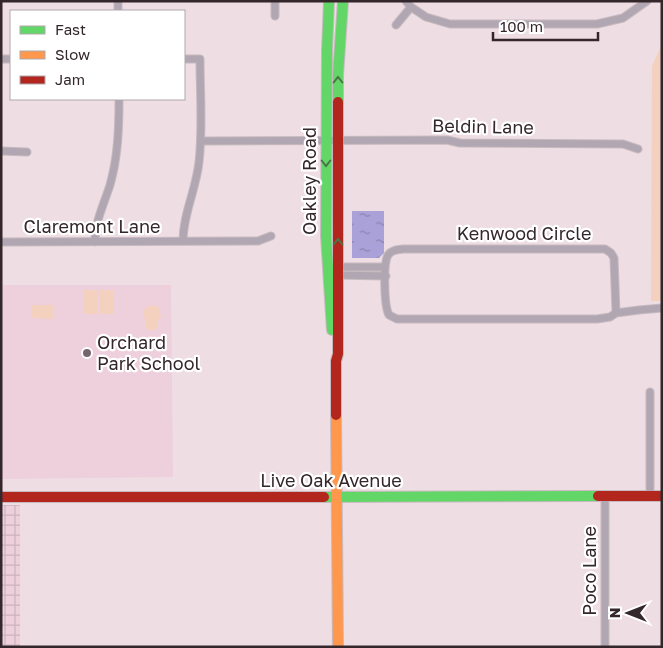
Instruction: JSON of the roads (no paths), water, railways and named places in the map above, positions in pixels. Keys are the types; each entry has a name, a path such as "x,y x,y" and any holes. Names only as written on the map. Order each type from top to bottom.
{"street":[{"path":"274,1 274,16"},
{"name":"Oakley Road","path":"329,1 326,141 333,271 334,354 336,361 338,647"},
{"name":"Oakley Road","path":"333,271 338,141 339,47 343,1"},
{"path":"406,1 411,8 426,17 450,24 597,24 623,18 647,1"},
{"path":"396,25 411,8"},
{"path":"184,241 186,217 199,164 200,141 200,59 185,59"},
{"path":"95,242 96,227 110,184 116,157 119,128 118,100"},
{"name":"Beldin Lane","path":"200,141 447,140 460,143 623,144 638,149"},
{"path":"1,152 27,152"},
{"name":"Claremont Lane","path":"1,242 258,241 271,236"},
{"name":"Kenwood Circle","path":"385,267 386,259 394,250 605,249 614,258 616,313"},
{"path":"364,266 364,275"},
{"path":"333,271 364,266 385,267 387,311 392,318 397,319 597,319 610,317 616,313 662,308"},
{"path":"333,271 386,276"},
{"path":"650,392 650,496"},
{"name":"Live Oak Avenue","path":"1,496 662,496"},
{"name":"Poco Lane","path":"605,496 605,647"}],"water":[{"path":"352,211 384,211 384,253 379,258 352,258"}],"place":[{"name":"Orchard Park School","path":"87,353"}]}
